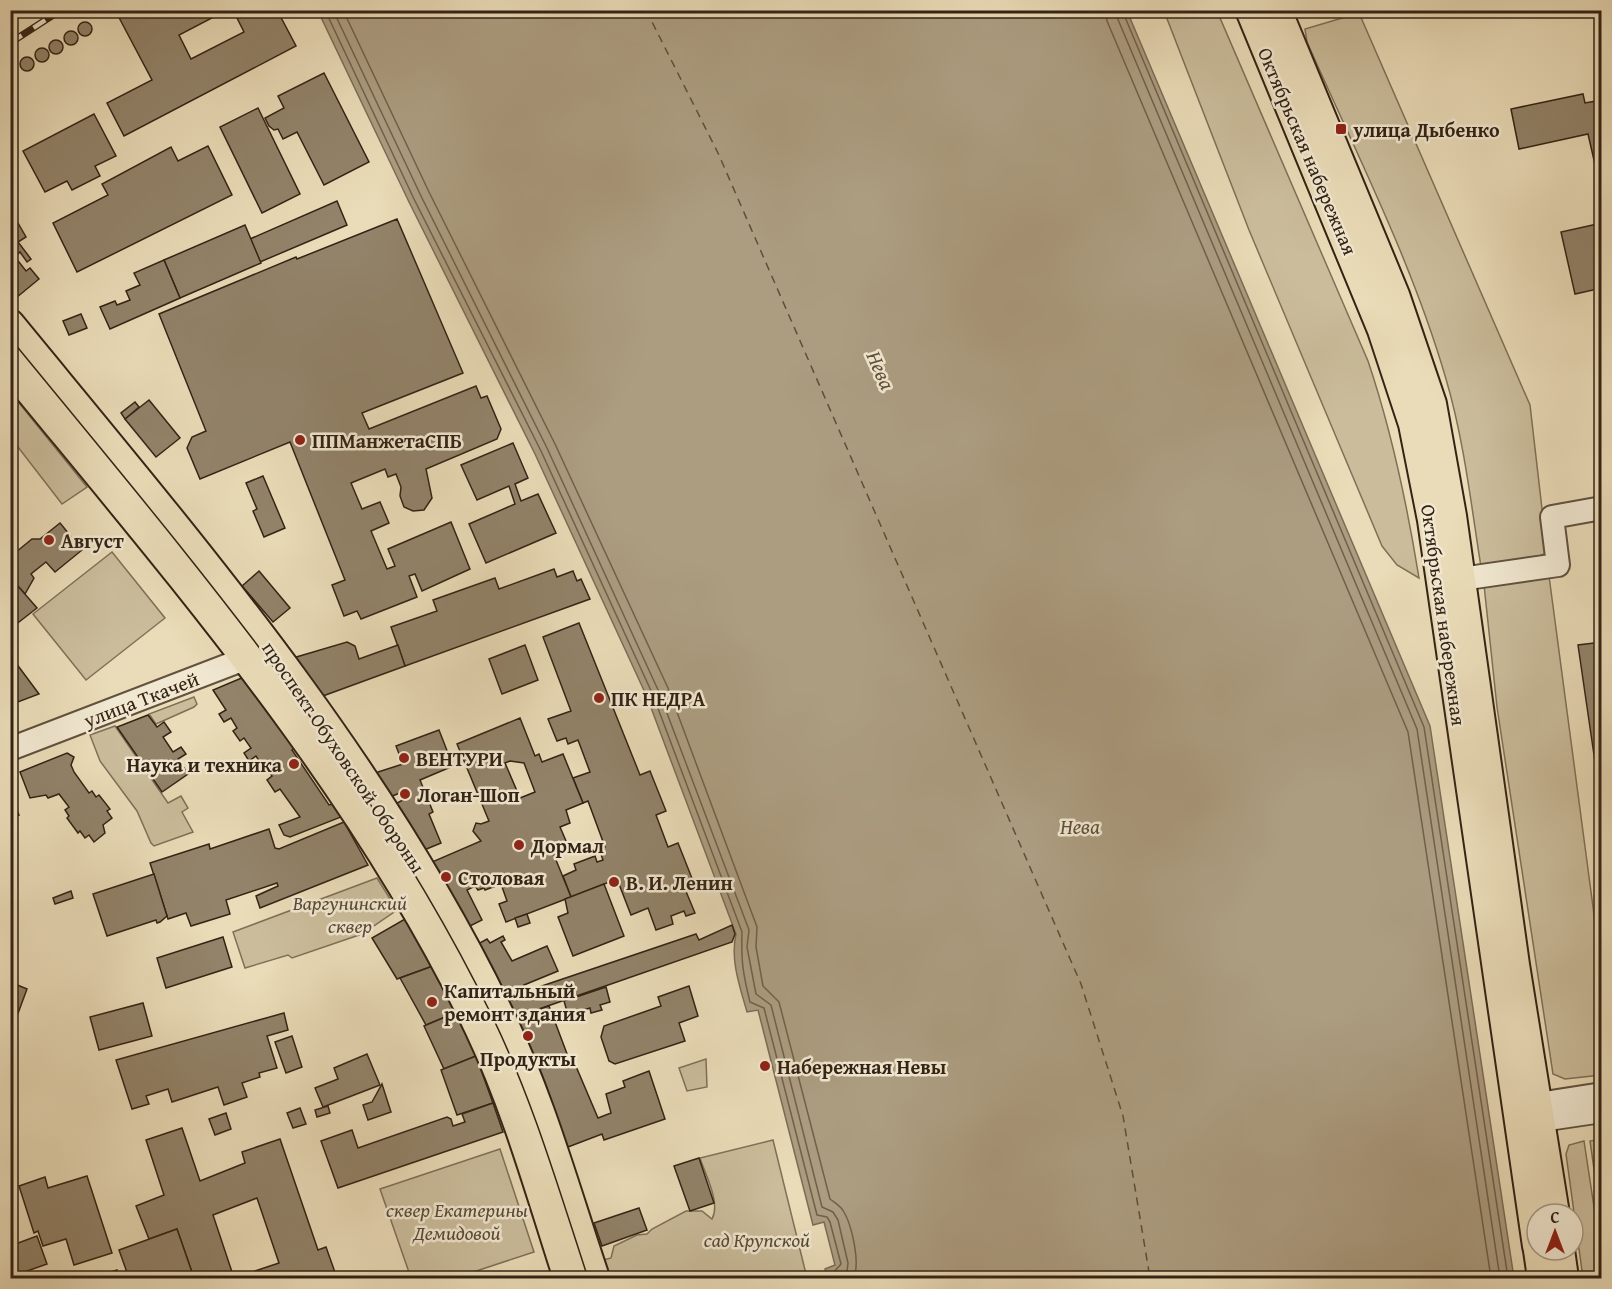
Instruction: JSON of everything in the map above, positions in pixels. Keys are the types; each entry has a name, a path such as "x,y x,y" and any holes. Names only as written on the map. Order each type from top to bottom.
{"main road":[{"name":"Октябрьская набережная","path":"1250,10 1382,330 1413,424 1432,520 1532,1113 1552,1202"},
{"name":"Октябрьская набережная","path":"1276,10 1395,295 1418,356 1436,427 1461,579 1515,965 1532,1113 1535,1202"},
{"name":"проспект Обуховской Обороны","path":"10,324 272,648 403,843 477,970 536,1100 595,1278"},
{"name":"проспект Обуховской Обороны","path":"10,367 246,658 310,746 376,847 460,989 492,1057 512,1109 568,1278"},
{"name":"Октябрьская набережная","path":"1539,1262 1542,1278"},
{"path":"1562,1262 1564,1278"}],"street":[{"path":"1461,579 1558,565 1552,517 1602,508"},
{"name":"улица Ткачей","path":"10,749 272,648"},
{"path":"1532,1113 1602,1094"},
{"path":"1532,1113 1602,1112"}],"green space":[{"path":"1164,11 1217,11 1368,361 1398,468 1419,578 1397,565 1382,546 1249,230"},
{"path":"1359,13 1530,405 1547,552 1534,560 1481,567 1458,425 1432,335 1400,250 1307,42 1305,29"},
{"path":"11,393 87,487 62,504 11,438"},
{"path":"112,552 165,618 86,680 33,614"},
{"path":"1549,576 1601,967 1601,1075 1565,1079 1553,1074 1497,707 1484,585"},
{"path":"194,697 197,704 194,707 156,724 149,714"},
{"path":"115,726 168,803 181,796 188,808 182,812 193,832 154,846 151,843 137,811 100,761 90,735"},
{"name":"Варгунинский сквер","path":"377,878 397,910 362,934 292,958 288,955 245,968 233,932"},
{"path":"706,1059 707,1087 687,1091 679,1068"},
{"path":"1602,1139 1601,1218 1590,1141"},
{"name":"сад Крупской","path":"773,1140 807,1278 608,1278 603,1260 611,1258 614,1246 637,1235 647,1234 686,1211 702,1211 712,1219 715,1205 700,1158"},
{"path":"1584,1141 1601,1253 1601,1278 1583,1278 1581,1262 1585,1262 1585,1202 1573,1202 1566,1154 1569,1145"},
{"name":"сквер Екатерины Демидовой","path":"500,1149 534,1252 455,1278 411,1278 380,1189"}],"water":[{"name":"Нева","path":"318,11 1127,11 1430,726 1514,1278 828,1278 825,1269 835,1265 824,1222 813,1225 758,1010 747,1012 735,964 736,934 647,697 535,454 409,202"}],"building":[{"path":"115,10 227,10 179,35 191,59 244,32 233,10 277,10 296,46 124,136 107,103 152,80"},
{"path":"82,22 88,22 92,29 88,36 82,36 78,32 78,26"},
{"path":"68,31 74,31 78,38 74,45 68,45 64,41 64,35"},
{"path":"53,40 59,40 63,47 59,54 53,54 49,50 49,44"},
{"path":"39,48 45,48 49,55 45,62 39,62 35,58 35,52"},
{"path":"24,57 30,57 34,64 30,71 24,71 20,67 20,61"},
{"path":"324,73 369,162 324,185 297,132 283,139 278,129 274,130 269,126 265,118 284,108 278,96"},
{"path":"1583,94 1585,103 1602,100 1602,195 1588,134 1519,149 1511,109"},
{"path":"258,108 300,194 262,213 220,127"},
{"path":"94,114 116,156 95,166 100,176 72,190 67,181 45,192 23,151"},
{"path":"208,146 232,195 77,272 53,223 108,195 102,184 171,147 178,161"},
{"path":"337,201 347,225 260,262 250,239"},
{"path":"397,219 463,373 362,413 369,429 476,386 481,398 487,396 501,429 497,439 426,469 432,498 424,510 413,511 404,507 396,474 388,477 385,469 351,483 362,509 380,502 389,523 371,531 387,569 395,566 388,549 451,522 470,569 422,591 415,574 409,576 417,597 361,619 357,611 344,616 332,585 345,580 290,442 200,479 187,448 192,437 206,431 159,314 296,257 297,259"},
{"path":"18,223 26,237 18,242 31,259 27,262 20,252 15,257 26,271 30,268 39,279 11,302 10,228"},
{"path":"1602,223 1602,288 1575,294 1561,232"},
{"path":"245,225 261,263 180,298 164,260"},
{"path":"164,260 180,298 110,329 100,307 115,301 117,305 130,300 126,291 140,285 134,273"},
{"path":"81,314 87,328 69,335 63,321"},
{"path":"149,400 180,438 156,457 125,419"},
{"path":"135,402 139,407 125,419 121,413"},
{"path":"513,443 528,478 515,484 521,501 538,494 556,533 486,563 469,524 515,504 509,486 477,500 461,465"},
{"path":"263,476 285,528 264,537 253,511 257,509 246,483"},
{"path":"60,523 82,550 55,572 46,562 31,574 34,578 25,594 10,577 10,557 32,539 40,539"},
{"path":"554,569 557,577 573,571 577,581 581,579 590,599 405,666 391,627 437,611 433,600 495,578 499,589"},
{"path":"259,571 290,608 273,622 242,586"},
{"path":"10,577 37,608 10,629"},
{"path":"579,623 640,775 650,771 666,811 656,815 668,847 678,843 695,886 685,889 695,913 686,916 684,911 671,916 673,924 656,930 648,908 631,915 617,879 571,897 563,876 576,870 574,864 595,856 597,862 603,860 599,849 605,847 588,801 583,803 573,778 590,772 578,740 568,744 566,738 557,741 548,719 571,711 543,637"},
{"path":"347,642 355,646 359,659 398,645 405,666 320,697 293,658"},
{"path":"1602,642 1602,810 1578,645"},
{"path":"525,645 538,680 502,694 489,659"},
{"path":"10,655 39,694 10,705"},
{"path":"244,677 295,748 292,750 329,805 333,804 341,817 290,837 284,835 279,825 300,817 280,789 275,792 267,780 272,776 256,756 249,761 244,753 251,748 244,738 240,741 233,731 237,728 231,718 224,722 219,714 226,710 213,690"},
{"path":"148,715 157,727 164,722 171,732 163,737 173,752 181,747 186,754 178,759 188,774 162,792 117,727"},
{"path":"520,718 535,756 539,754 542,762 563,754 583,803 566,810 570,823 560,827 569,848 554,855 571,897 506,922 499,904 507,901 501,884 485,890 484,888 478,890 475,886 467,890 482,920 468,927 432,862 481,841 473,831 476,823 489,821 457,744","holes":["510,761 524,763 535,792 520,798 505,763"]},
{"path":"439,730 453,766 420,780 433,812 429,814 441,843 424,850 395,804 405,799 402,792 390,797 375,773 403,764 396,746"},
{"path":"67,753 74,757 71,765 89,793 92,791 96,797 99,795 110,809 107,811 112,818 103,825 105,833 94,842 89,835 85,838 80,831 78,833 67,818 69,816 65,810 69,807 59,794 48,798 46,795 30,798 20,772"},
{"path":"10,793 19,815 10,819"},
{"path":"344,822 368,865 260,908 256,896 278,886 277,883 226,900 230,914 191,926 186,913 168,919 150,863 209,844 210,849 269,829 275,848 279,849"},
{"path":"154,874 167,916 157,923 156,920 107,936 93,894"},
{"path":"604,884 624,936 573,956 558,917 568,913 565,899"},
{"path":"71,891 73,898 55,904 53,898"},
{"path":"527,914 530,923 518,927 515,918"},
{"path":"405,919 433,966 397,979 372,938"},
{"path":"732,925 735,934 732,942 516,1017 478,944 487,939 490,943 503,936 505,940 501,942 512,961 547,946 558,971 524,985 527,991 696,934 699,940"},
{"path":"223,937 232,967 166,988 157,958"},
{"name":"Капитальный ремонт здания","path":"433,966 457,1012 426,1025 400,978"},
{"path":"10,982 27,989 17,1016 10,1014"},
{"path":"689,986 698,1016 679,1023 685,1041 615,1064 609,1061 601,1037 604,1026 661,1006 658,997"},
{"path":"606,987 610,1002 600,1005 602,1010 591,1013 590,1008 568,1015 564,1001"},
{"path":"143,1003 152,1036 99,1050 90,1017"},
{"path":"549,1006 569,1059 537,1070 516,1017"},
{"path":"457,1012 476,1056 444,1069 424,1026"},
{"path":"284,1013 288,1030 267,1036 277,1068 259,1073 260,1077 242,1083 247,1097 224,1105 218,1087 172,1102 168,1089 146,1096 149,1104 132,1109 116,1060"},
{"path":"292,1036 302,1067 286,1073 275,1042"},
{"path":"367,1054 380,1085 323,1107 315,1088 338,1079 334,1068"},
{"path":"476,1056 493,1103 457,1115 441,1070"},
{"path":"572,1057 598,1118 611,1113 606,1094 625,1087 623,1081 649,1071 665,1119 604,1140 602,1134 568,1147 537,1070"},
{"path":"382,1084 391,1112 368,1120 363,1105 372,1102"},
{"path":"493,1103 503,1132 338,1188 321,1141 352,1130 358,1148 447,1117 451,1119 453,1126 465,1122 462,1114"},
{"path":"328,1106 330,1113 317,1117 315,1110"},
{"path":"300,1108 306,1124 293,1128 287,1113"},
{"path":"226,1113 231,1129 215,1135 209,1119"},
{"path":"182,1128 200,1181 245,1163 242,1152 280,1139 318,1250 326,1247 337,1278 234,1278 194,1278 177,1229 149,1239 136,1206 164,1195 146,1140","holes":["257,1198 279,1263 234,1278 213,1215"]},
{"path":"699,1158 714,1203 690,1211 674,1166"},
{"path":"87,1176 112,1253 74,1265 66,1239 43,1246 38,1231 34,1233 19,1186 45,1177 48,1188"},
{"path":"639,1208 647,1230 602,1246 594,1223"},
{"path":"177,1229 194,1278 129,1278 119,1250"},
{"path":"37,1236 47,1264 10,1277 10,1246"},
{"path":"117,1270 119,1278 92,1278"}],"ferry route":[{"path":"646,10 718,153 1081,984 1123,1116 1150,1278"}],"tram line":[{"path":"10,338 208,581 332,748 390,834 443,924 507,1048 544,1146 588,1278"}],"railway":[{"path":"10,43 61,10"}],"place":[{"name":"улица Дыбенко","path":"1341,129"},
{"name":"ППМанжетаСПБ","path":"300,440"},
{"name":"Август","path":"49,540"},
{"name":"ПК НЕДРА","path":"599,698"},
{"name":"ВЕНТУРИ","path":"404,758"},
{"name":"Наука и техника","path":"294,764"},
{"name":"Логан-Шоп","path":"405,794"},
{"name":"Дормал","path":"519,845"},
{"name":"Столовая","path":"446,877"},
{"name":"В. И. Ленин","path":"614,882"},
{"name":"Капитальный ремонт здания","path":"432,1002"},
{"name":"Продукты","path":"528,1036"},
{"name":"Набережная Невы","path":"765,1066"}]}
